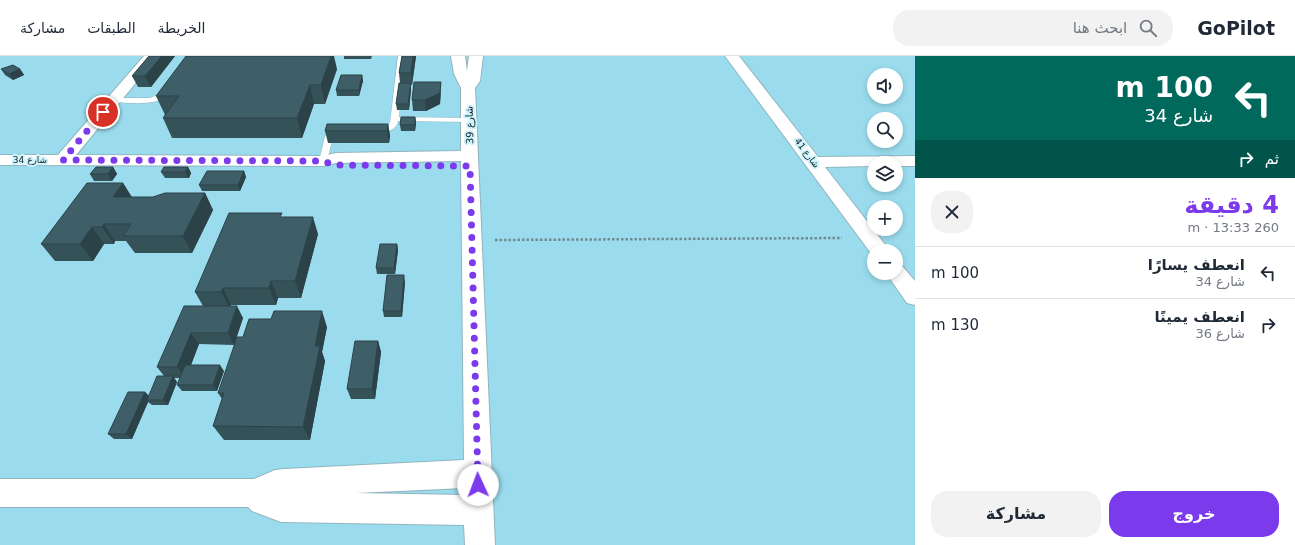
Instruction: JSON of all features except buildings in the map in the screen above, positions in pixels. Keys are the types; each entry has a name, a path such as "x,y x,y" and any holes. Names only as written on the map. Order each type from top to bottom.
{"street":[{"path":"63,160 151,56"},
{"name":"شارع 39","path":"458,56 461,74 468,88 480,545"},
{"name":"شارع 39","path":"468,88 473,81 476,56"},
{"name":"شارع 41","path":"732,56 875,244"},
{"name":"شارع 34","path":"0,160 323,161 334,165 470,161"},
{"path":"813,162 915,162"},
{"path":"902,280 915,297"},
{"path":"0,494 256,493 275,484 284,483 478,473"},
{"path":"256,493 262,501 281,507 479,510"}],"lane":[{"path":"366,130 387,129 394,124 401,56"},
{"path":"114,100 159,99 166,96 172,87"},
{"path":"395,119 468,120"},
{"path":"323,161 329,136 337,130 343,129"}],"path":[{"path":"472,240 867,245"}],"shaded area":[{"path":"0,56 915,56 915,545 0,545"}],"route":[{"path":"103,112 63,160 323,161 334,165 470,166 478,485"}]}
